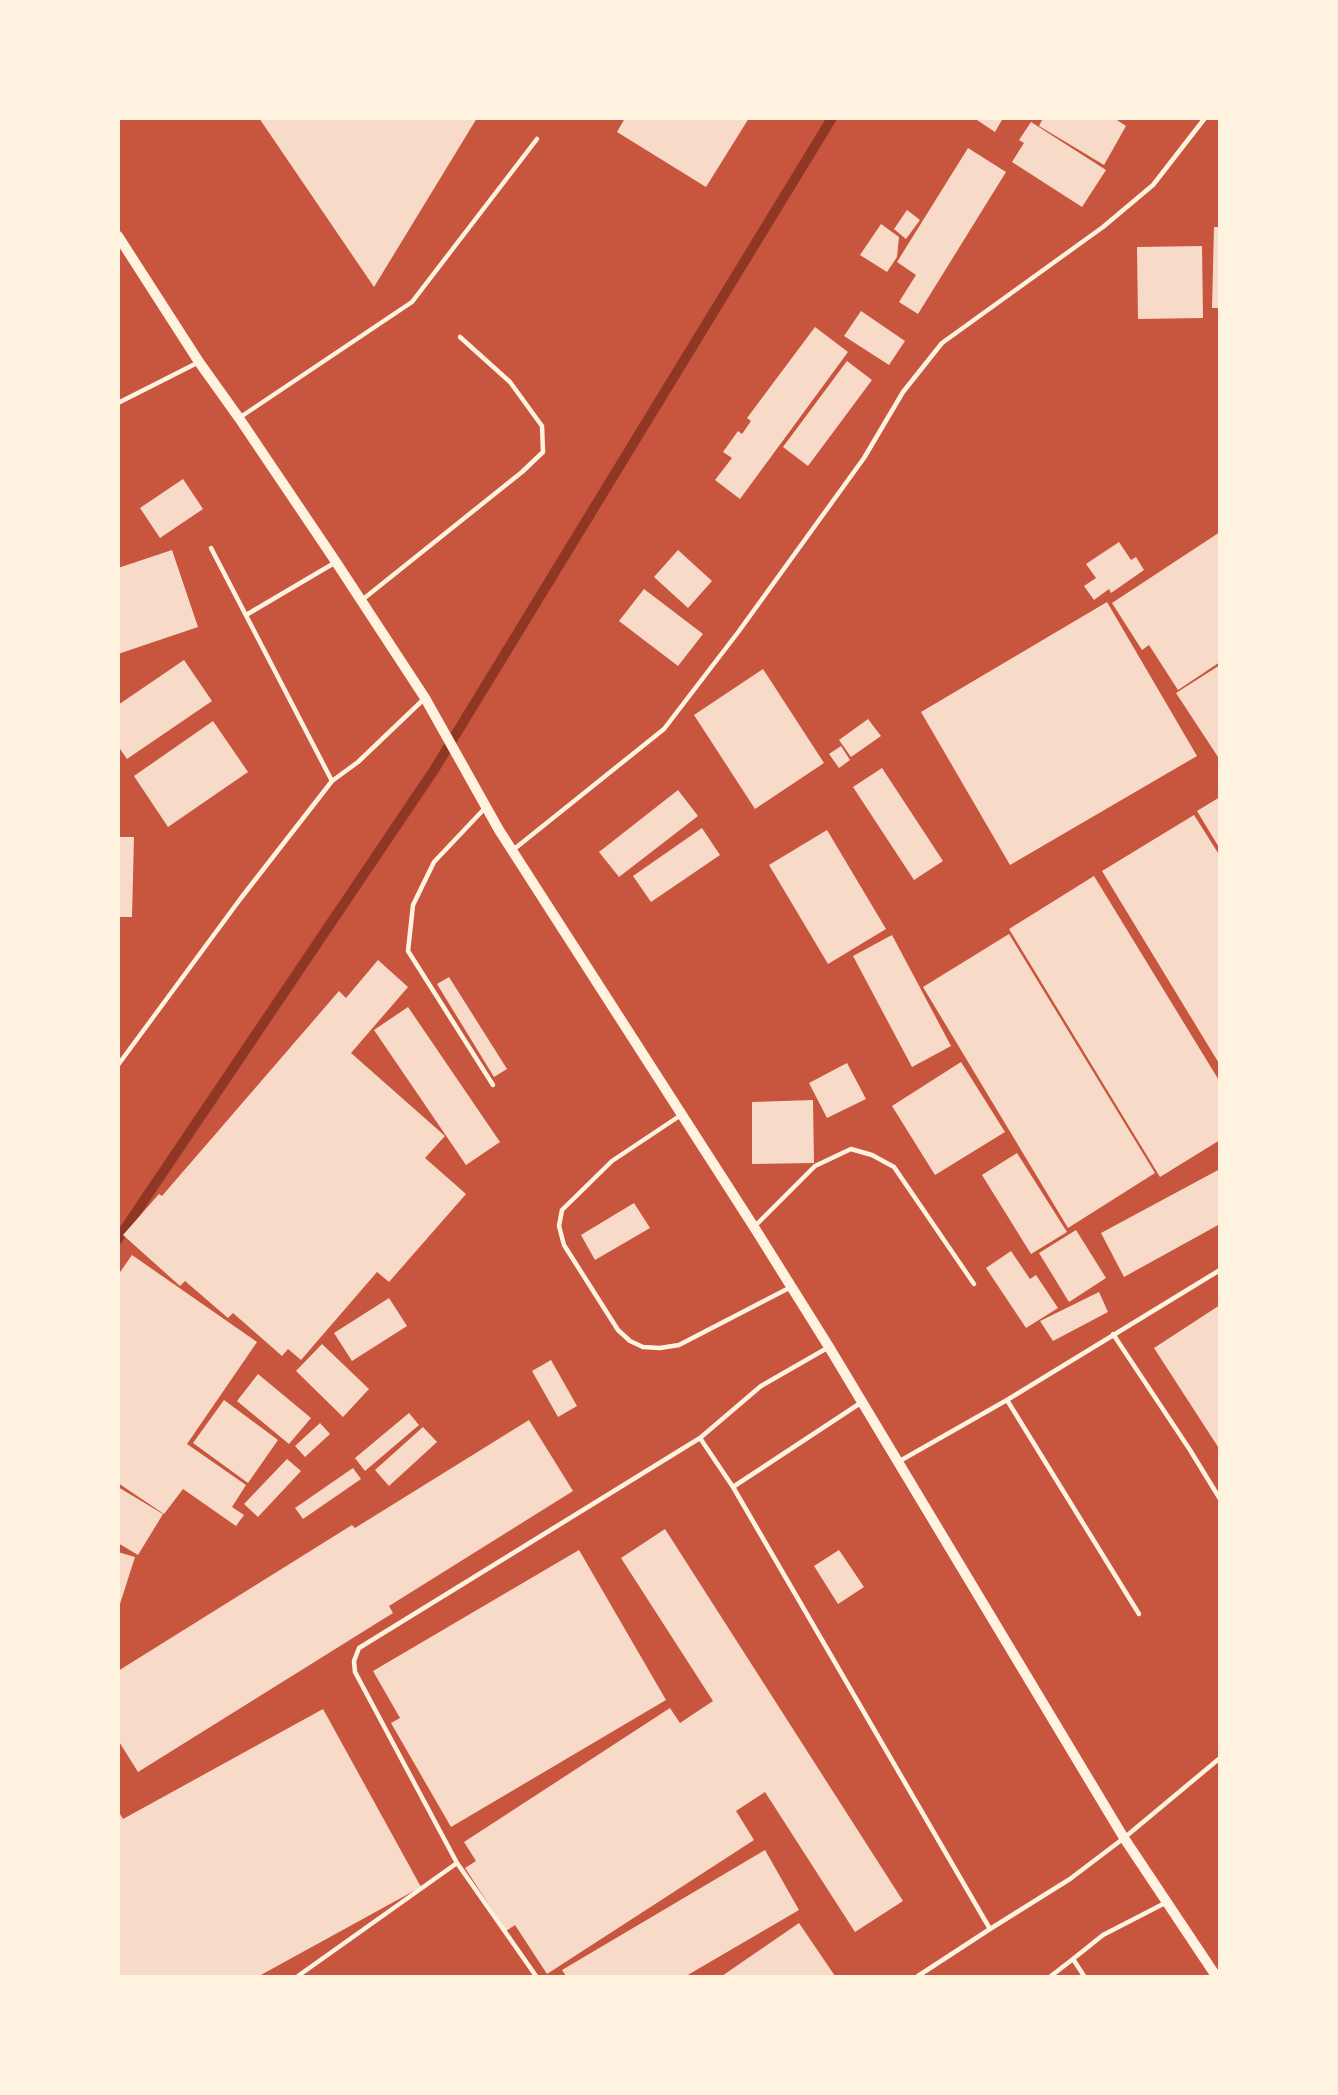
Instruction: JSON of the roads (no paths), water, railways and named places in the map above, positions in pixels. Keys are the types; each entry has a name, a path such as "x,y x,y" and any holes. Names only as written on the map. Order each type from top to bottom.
{"street":[{"path":"118,236 199,362 362,600 425,698 486,807 829,1347 1124,1838 1216,1977"}],"lane":[{"path":"513,850 664,729 746,622 864,458 903,392 942,343 1103,227 1145,192 1154,184 1205,118"},
{"path":"239,418 412,302 537,139"},
{"path":"362,600 522,472 543,452 542,426 510,382 460,337"},
{"path":"118,403 199,362"},
{"path":"211,548 332,781"},
{"path":"246,615 336,562"},
{"path":"119,1063 241,898 332,781 358,762 425,698"},
{"path":"486,807 434,862 413,905 408,951 494,1085"},
{"path":"683,1114 612,1161 562,1210 559,1226 564,1245 618,1330 630,1341 643,1347 660,1348 679,1345 791,1287"},
{"path":"754,1227 815,1166 851,1149 872,1155 894,1167 974,1284"},
{"path":"898,1462 1007,1400 1220,1270"},
{"path":"1113,1334 1220,1499"},
{"path":"536,1977 457,1863 355,1672 355,1654 358,1648 700,1438 760,1386 829,1347"},
{"path":"1007,1400 1139,1614"},
{"path":"733,1487 862,1402"},
{"path":"700,1438 733,1487 990,1929"},
{"path":"918,1977 1070,1879 1124,1838 1220,1758"},
{"path":"298,1977 457,1863"},
{"path":"1051,1977 1103,1935 1167,1902"},
{"path":"1073,1959 1084,1977"}],"waterway":[{"path":"118,1239 434,770 832,118"}]}
